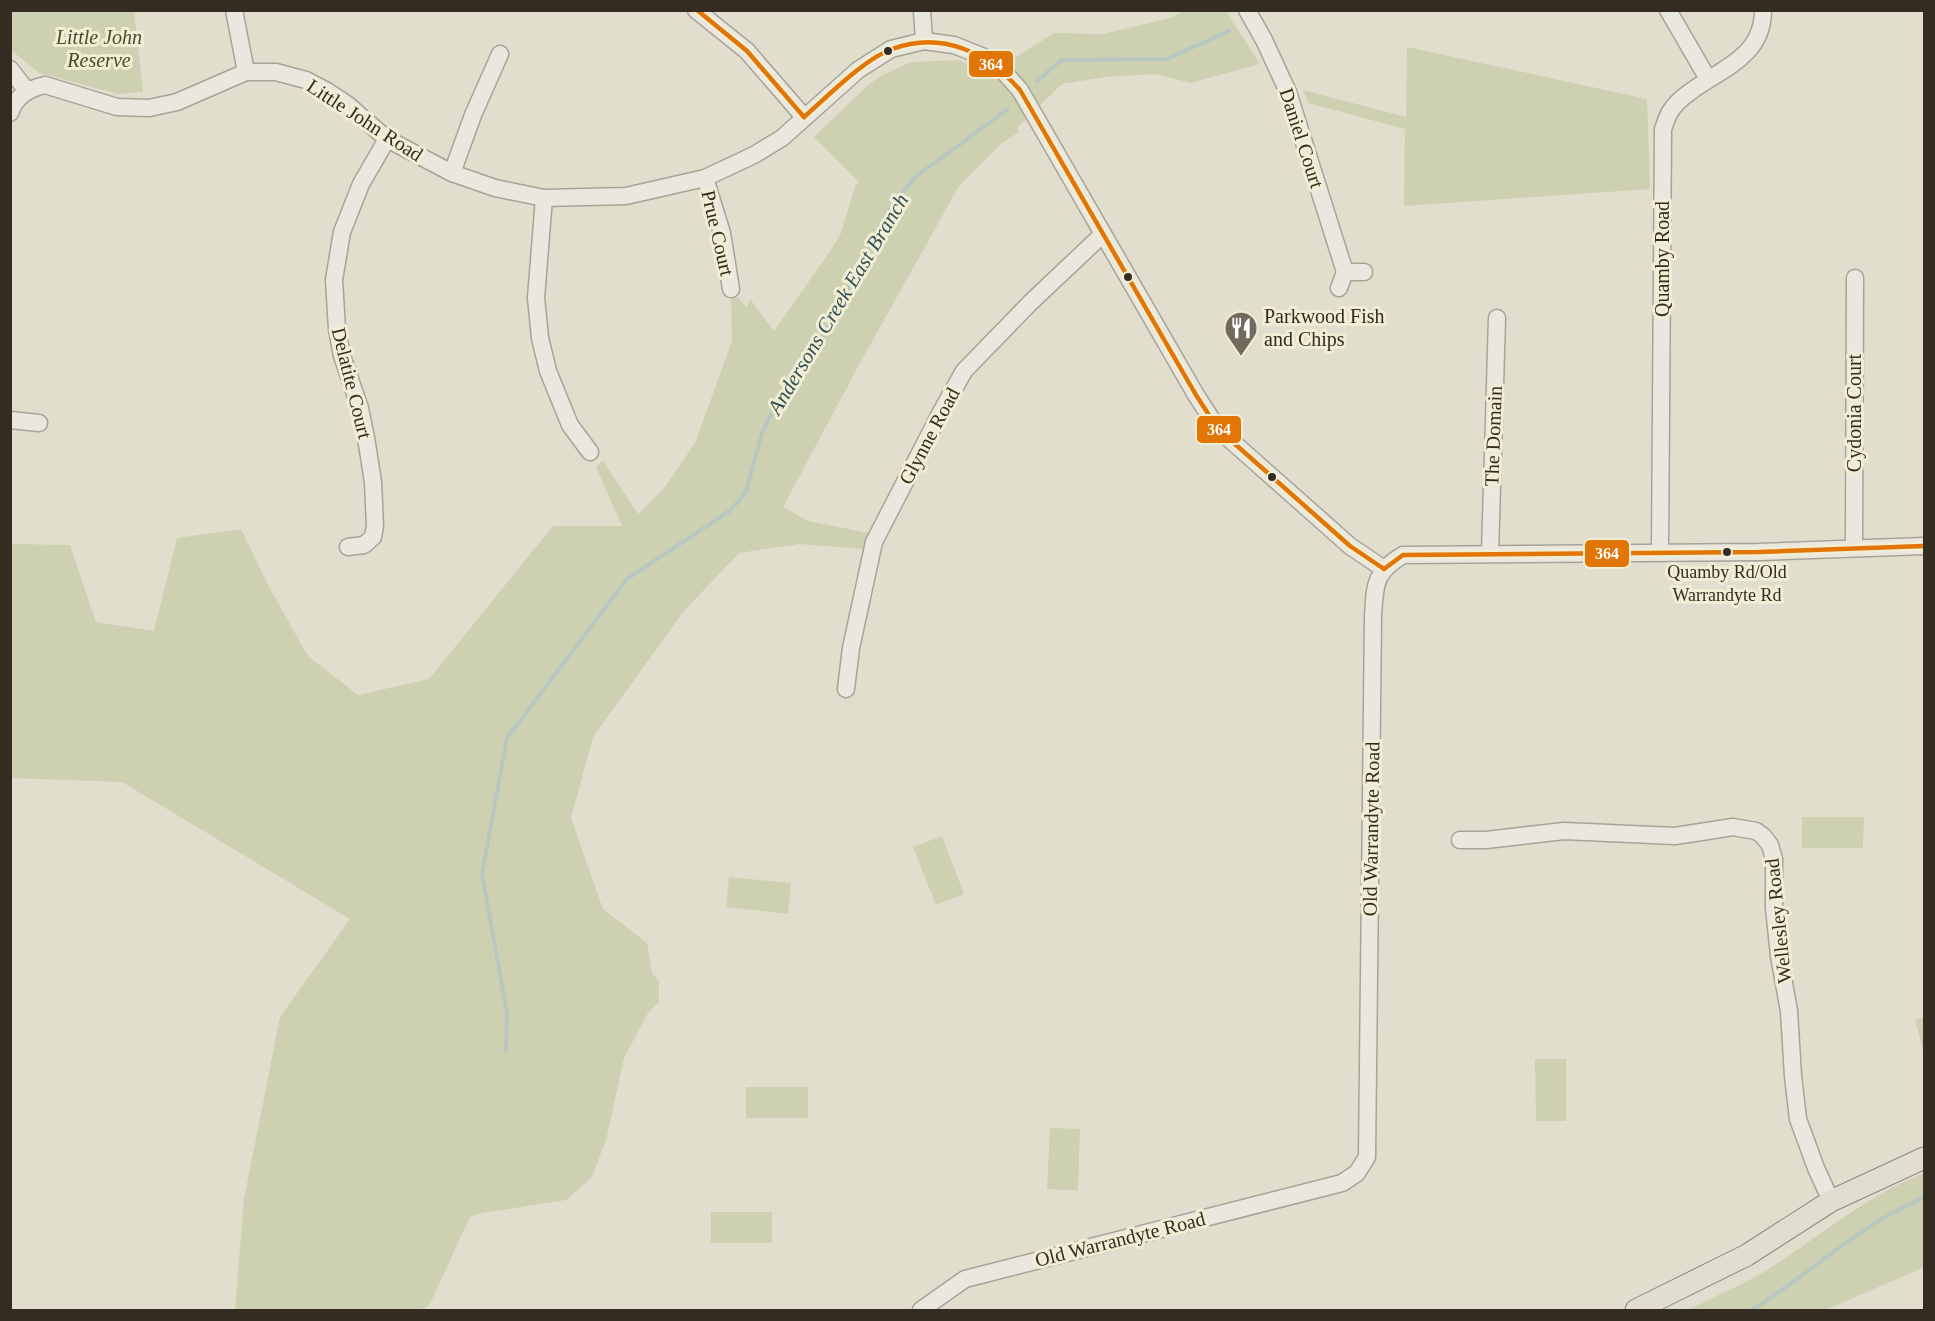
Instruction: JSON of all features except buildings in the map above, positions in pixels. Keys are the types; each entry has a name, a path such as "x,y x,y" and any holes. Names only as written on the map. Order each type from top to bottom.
{"main road":[{"path":"1636,1311 1747,1255 1831,1201 1924,1158"}],"street":[{"path":"234,10 246,72"},
{"path":"696,10 747,51 804,117"},
{"path":"922,10 924,41"},
{"name":"Daniel Court","path":"1247,10 1288,92 1345,272"},
{"path":"1668,10 1708,79"},
{"name":"Quamby Road","path":"1660,552 1663,129 1670,111 1685,96 1746,54 1756,43 1763,22 1763,10"},
{"name":"Little John Road","path":"27,91 34,87 51,86 117,107 149,108 177,102 246,72 276,72 306,80 327,91 348,105 387,139 452,173 495,188 544,198 626,196 705,178 754,155 782,138 858,69 891,49 924,41 954,45 984,57 1003,71 1020,90 1196,395 1218,429 1350,546 1384,569"},
{"path":"452,173 473,115 500,54"},
{"path":"10,69 27,91 14,104 10,113"},
{"name":"Delatite Court","path":"348,548 364,545 373,537 375,526 373,482 360,408 342,356 337,328 334,280 342,232 361,184 387,139"},
{"name":"Prue Court","path":"705,178 722,233 731,289"},
{"path":"544,198 536,298 540,339 548,371 570,425 590,452"},
{"name":"Glynne Road","path":"846,689 853,637 874,542 964,371 1030,303 1103,234"},
{"path":"1339,288 1345,272 1364,272"},
{"name":"Cydonia Court","path":"1854,547 1855,278"},
{"name":"The Domain","path":"1490,553 1497,318"},
{"path":"10,420 39,423"},
{"path":"1384,569 1403,555 1759,552 1924,546"},
{"name":"Old Warrandyte Road","path":"921,1311 965,1279 1342,1183 1357,1173 1367,1157 1373,616 1375,586 1384,569"},
{"name":"Wellesley Road","path":"1460,840 1486,840 1564,831 1675,836 1733,827 1756,831 1763,836 1770,845 1774,859 1774,908 1779,956 1789,1011 1792,1076 1798,1119 1831,1201"}],"green space":[{"name":"Little John Reserve","path":"10,11 134,11 143,92 118,94 39,73 11,50"},
{"path":"1183,11 1226,11 1260,64 1191,83 1155,74 1105,77 1062,84 1017,128 1019,132 1002,143 959,186 783,507 808,521 869,533 864,549 799,544 739,553 684,611 593,737 571,818 603,909 647,943 652,973 659,981 659,1002 648,1013 624,1058 606,1140 592,1177 566,1200 482,1213 470,1217 429,1306 419,1310 235,1310 244,1199 280,1017 350,919 122,782 11,778 11,544 70,545 96,622 154,631 177,538 241,529 270,589 308,656 358,695 429,679 553,526 622,526 596,467 603,461 638,514 665,487 695,443 732,341 731,299 736,296 747,307 750,299 774,331 841,233 855,186 859,182 814,137 868,85 881,76 911,62 959,60 989,74 1054,33 1103,34 1170,18"},
{"path":"1407,47 1647,99 1650,189 1404,206 1405,129 1308,103 1303,90 1406,117"},
{"path":"1802,817 1864,817 1863,848 1802,848"},
{"path":"942,836 964,894 936,905 913,847"},
{"path":"729,877 791,883 788,914 726,907"},
{"path":"1924,1017 1924,1049 1923,1050 1915,1020"},
{"path":"1535,1059 1566,1059 1566,1121 1536,1121"},
{"path":"746,1087 808,1087 808,1118 746,1118"},
{"path":"1050,1128 1080,1129 1078,1191 1047,1189"},
{"path":"1924,1173 1924,1267 1826,1310 1688,1310 1767,1270 1863,1205"},
{"path":"711,1212 772,1212 772,1243 711,1243"}],"waterway":[{"path":"1037,81 1062,60 1167,59 1229,31"},
{"name":"Andersons Creek East Branch","path":"506,1051 507,1013 482,874 507,738 627,579 731,510 746,492 762,433 788,380 819,344 885,217 914,178 1008,109"},
{"path":"1751,1310 1875,1223 1924,1197"}],"transit line":[{"name":"364","path":"697,10 747,51 804,117"},
{"name":"364","path":"804,117 846,79 870,61 892,49 929,42 946,44 963,48 993,65 1020,90 1196,395 1218,429 1350,546 1384,569"},
{"name":"364","path":"1384,569 1403,555 1759,552 1924,546"}],"place":[{"name":"Parkwood Fish and Chips","path":"1241,357"},
{"name":"Quamby Rd/Old Warrandyte Rd","path":"1727,552"}]}
